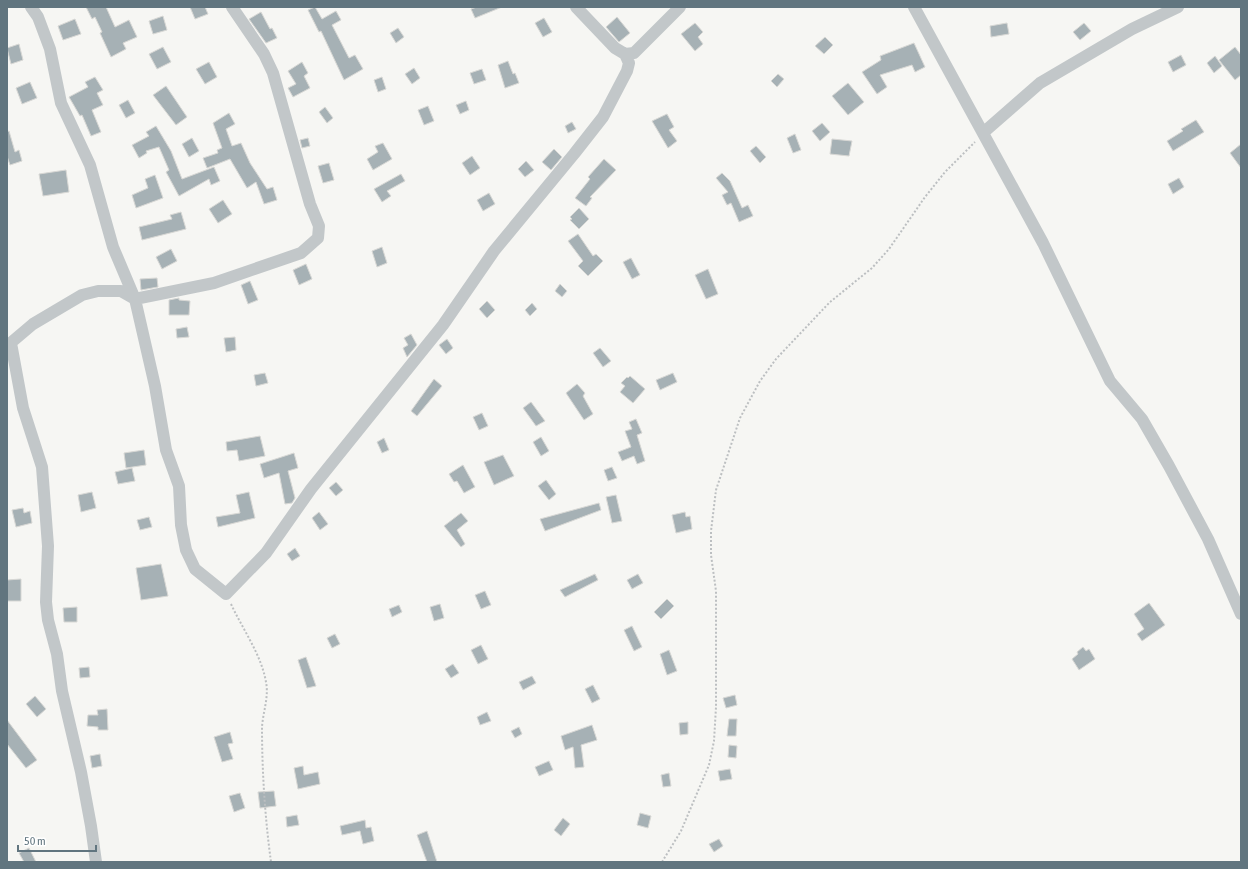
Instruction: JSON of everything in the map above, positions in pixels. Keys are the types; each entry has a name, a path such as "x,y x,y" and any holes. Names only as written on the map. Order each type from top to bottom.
{"street":[{"path":"31,7 38,17 50,49 61,103 90,165 113,247 135,299 155,386 166,450 179,486 181,525 186,550 194,569 226,594 266,553 311,489 443,325 494,251 603,117 628,71 629,63 625,54 615,48 576,7"},
{"path":"96,862 82,772 62,691 57,654 48,620 46,602 48,546 42,467 23,408 9,344 33,324 82,295 98,291 121,291 135,299 214,283 301,253 318,238 319,226 310,204 273,73 264,54 232,7"},
{"path":"625,54 634,53 680,7"},
{"path":"914,7 984,132 1043,243 1110,381 1142,419 1169,466 1208,539 1241,614"},
{"path":"984,132 1040,83 1132,29 1178,7"}],"path":[{"path":"662,862 682,831 709,765 714,741 716,707 716,592 711,555 711,531 716,490 740,418 760,381 776,359 830,302 872,268 890,249 903,226 945,172 984,132"},
{"path":"226,594 262,666 267,684 266,708 262,726 266,815 271,862"}],"building":[{"path":"86,7 106,7 115,27 129,20 137,37 123,43 126,49 111,57 100,33 102,32 95,17 92,19"},
{"path":"190,7 205,7 208,14 195,19"},
{"path":"315,7 322,19 336,11 341,20 332,25 349,58 355,55 363,69 344,80 321,31 319,32 308,10"},
{"path":"477,7 502,7 475,18 471,9"},
{"path":"261,12 270,29 272,28 277,38 266,43 249,19"},
{"path":"163,16 167,30 153,34 149,21"},
{"path":"617,17 630,33 619,42 606,27"},
{"path":"544,18 552,32 543,37 535,23"},
{"path":"75,19 81,34 63,40 58,26"},
{"path":"695,23 703,32 698,37 703,44 695,51 681,34"},
{"path":"1007,23 1009,34 991,37 990,26"},
{"path":"1084,23 1091,31 1080,40 1073,32"},
{"path":"398,28 404,37 396,43 390,33"},
{"path":"825,37 833,45 824,54 815,46"},
{"path":"914,43 925,67 915,72 912,65 880,75 887,87 877,94 862,72 881,60 880,56"},
{"path":"19,44 23,60 11,64 7,48"},
{"path":"163,47 171,62 157,69 149,54"},
{"path":"1235,47 1241,55 1241,75 1235,80 1219,60"},
{"path":"1181,55 1186,65 1173,72 1168,62"},
{"path":"1215,56 1222,66 1214,73 1207,63"},
{"path":"508,61 513,74 515,73 519,83 505,88 498,65"},
{"path":"209,62 217,77 205,84 196,69"},
{"path":"302,62 308,73 304,76 310,88 293,97 288,88 296,84 288,71"},
{"path":"414,68 420,78 412,84 405,74"},
{"path":"482,69 486,80 474,84 470,73"},
{"path":"778,74 784,79 777,87 771,81"},
{"path":"95,77 103,90 97,93 103,105 92,110 101,132 91,136 82,115 80,116 69,97 88,87 85,82"},
{"path":"382,77 386,89 378,92 374,80"},
{"path":"30,82 37,98 22,104 16,88"},
{"path":"848,83 864,102 848,115 832,96"},
{"path":"166,86 187,117 176,125 153,95"},
{"path":"128,100 135,113 126,118 119,105"},
{"path":"466,101 469,110 460,114 456,105"},
{"path":"428,106 434,121 424,125 418,110"},
{"path":"325,107 333,118 327,123 319,112"},
{"path":"229,113 235,124 226,129 232,146 241,143 250,163 267,189 273,187 277,200 264,204 256,182 247,188 230,159 207,168 203,158 218,153 217,150 222,148 213,123"},
{"path":"667,114 674,127 669,130 677,141 668,148 652,121"},
{"path":"1196,120 1204,132 1173,151 1167,141 1183,131 1181,129"},
{"path":"572,122 576,129 568,133 565,126"},
{"path":"822,123 830,132 820,141 812,131"},
{"path":"156,126 171,151 182,179 214,167 220,181 211,185 209,179 179,196 166,172 169,170 159,147 146,151 147,153 139,158 132,145 149,136 146,132"},
{"path":"9,131 15,152 19,150 22,161 10,165 7,156 7,132"},
{"path":"795,134 801,150 793,153 787,138"},
{"path":"192,138 199,151 189,157 182,144"},
{"path":"308,138 310,146 302,148 300,140"},
{"path":"832,139 852,141 849,156 830,154"},
{"path":"383,143 392,159 373,170 367,159 378,152 375,146"},
{"path":"1241,144 1241,168 1230,153"},
{"path":"756,146 766,157 760,163 750,151"},
{"path":"554,149 562,157 551,170 542,162"},
{"path":"472,156 480,168 470,175 462,163"},
{"path":"604,159 616,170 590,197 592,198 586,206 575,198 590,179 588,177"},
{"path":"526,161 534,170 525,177 518,169"},
{"path":"329,163 334,180 323,183 318,166"},
{"path":"66,170 69,192 43,196 39,174"},
{"path":"722,173 730,181 742,208 748,205 753,216 739,222 731,203 727,205 722,195 728,192 716,178"},
{"path":"401,174 405,181 387,191 391,196 382,202 374,189"},
{"path":"155,175 163,198 136,208 132,195 148,188 145,179"},
{"path":"1179,178 1184,187 1173,194 1168,184"},
{"path":"489,193 495,204 483,211 477,200"},
{"path":"223,200 232,214 218,223 209,209"},
{"path":"579,208 589,219 579,229 570,220 572,219 570,217"},
{"path":"181,212 186,229 142,240 139,227 172,219 170,215"},
{"path":"578,234 593,256 596,254 603,261 588,276 578,266 583,261 568,241"},
{"path":"382,247 387,263 377,267 372,251"},
{"path":"171,249 177,261 162,269 156,257"},
{"path":"631,258 640,275 632,279 623,262"},
{"path":"306,264 312,279 299,285 293,270"},
{"path":"708,269 718,294 706,299 695,275"},
{"path":"157,278 158,287 141,290 140,279"},
{"path":"250,281 258,300 248,304 241,285"},
{"path":"560,284 567,291 562,297 555,291"},
{"path":"179,298 179,300 190,301 189,315 169,315 169,300"},
{"path":"487,301 495,310 487,318 479,309"},
{"path":"532,303 537,309 530,316 525,310"},
{"path":"187,327 189,337 177,338 176,329"},
{"path":"411,334 417,345 407,357 403,348 408,345 404,338"},
{"path":"235,337 236,350 226,352 224,338"},
{"path":"447,339 453,348 446,354 439,345"},
{"path":"600,348 611,361 603,367 593,353"},
{"path":"265,373 268,383 256,386 254,375"},
{"path":"673,373 677,382 660,390 656,380"},
{"path":"630,376 645,389 633,403 620,392 625,386 621,383"},
{"path":"434,379 442,386 417,416 411,411"},
{"path":"577,384 585,393 583,396 593,414 584,420 566,393"},
{"path":"531,402 545,421 536,426 523,408"},
{"path":"482,413 488,426 479,430 473,417"},
{"path":"636,419 642,433 637,435 645,461 637,464 634,456 622,461 618,452 631,447 625,431 632,429 629,422"},
{"path":"260,436 265,456 239,461 237,450 227,451 226,442"},
{"path":"541,437 549,451 541,456 533,442"},
{"path":"384,438 389,450 382,453 377,442"},
{"path":"144,450 146,465 126,468 124,453"},
{"path":"294,453 298,468 288,471 295,498 292,503 285,504 279,473 264,478 260,464"},
{"path":"503,455 514,476 494,485 484,462"},
{"path":"463,465 475,487 464,493 457,481 454,482 449,474"},
{"path":"612,467 617,478 608,481 604,470"},
{"path":"132,468 135,481 118,484 115,472"},
{"path":"546,480 556,494 549,500 538,486"},
{"path":"336,482 343,490 336,496 329,488"},
{"path":"92,492 96,508 81,512 78,495"},
{"path":"249,492 255,518 218,527 216,517 240,513 236,495"},
{"path":"616,495 622,521 612,523 606,497"},
{"path":"599,503 601,510 545,531 540,519"},
{"path":"23,508 24,513 30,511 32,523 16,527 12,510"},
{"path":"319,512 328,524 320,530 312,518"},
{"path":"685,512 686,517 690,516 692,529 676,533 672,515"},
{"path":"461,513 468,521 457,530 465,544 461,547 444,526"},
{"path":"149,517 152,527 140,530 137,520"},
{"path":"295,548 300,556 292,561 287,554"},
{"path":"161,564 168,596 141,600 136,568"},
{"path":"595,574 598,580 565,597 560,590"},
{"path":"638,574 643,583 632,589 627,580"},
{"path":"21,579 21,601 7,601 7,580"},
{"path":"485,591 491,605 481,609 475,595"},
{"path":"667,599 674,606 661,619 654,612"},
{"path":"1149,603 1165,625 1142,641 1137,634 1144,629 1134,614"},
{"path":"440,604 444,618 434,621 430,607"},
{"path":"399,605 402,612 392,617 389,609"},
{"path":"77,607 77,622 64,622 63,608"},
{"path":"632,626 642,647 634,651 624,630"},
{"path":"335,634 340,644 332,648 327,638"},
{"path":"481,645 488,659 478,664 471,650"},
{"path":"1083,647 1086,651 1089,649 1095,659 1079,670 1072,659"},
{"path":"669,650 677,671 667,675 660,654"},
{"path":"306,657 316,686 307,688 298,660"},
{"path":"453,664 459,673 451,678 445,669"},
{"path":"89,667 90,677 80,678 79,668"},
{"path":"532,676 536,683 523,690 519,682"},
{"path":"593,685 600,699 592,703 585,689"},
{"path":"735,695 737,705 726,708 723,698"},
{"path":"35,696 46,709 37,717 26,704"},
{"path":"107,709 108,730 98,730 98,727 87,726 88,715 98,715 97,710"},
{"path":"487,712 491,721 480,725 477,717"},
{"path":"729,719 737,719 736,736 727,736"},
{"path":"7,720 37,760 26,768 7,744"},
{"path":"688,722 688,734 680,735 679,723"},
{"path":"592,725 597,740 581,745 584,767 575,768 573,747 565,750 561,736"},
{"path":"519,727 522,734 515,738 511,731"},
{"path":"230,732 233,743 228,744 233,759 222,762 214,737"},
{"path":"729,745 737,746 736,758 728,757"},
{"path":"100,754 102,766 92,768 90,756"},
{"path":"549,761 553,770 539,776 535,767"},
{"path":"303,766 304,775 318,772 320,784 298,789 294,768"},
{"path":"730,769 732,779 720,781 718,771"},
{"path":"669,773 671,786 663,787 661,775"},
{"path":"274,791 276,806 260,808 258,792"},
{"path":"240,793 245,808 234,812 229,796"},
{"path":"640,813 651,816 648,828 637,825"},
{"path":"297,815 299,825 287,827 286,817"},
{"path":"563,818 570,824 561,836 554,830"},
{"path":"365,820 366,828 371,827 374,841 363,844 360,831 342,835 340,826"},
{"path":"427,831 437,862 427,862 417,835"},
{"path":"719,839 723,846 714,852 709,844"},
{"path":"29,848 36,862 24,862 19,853"}]}
